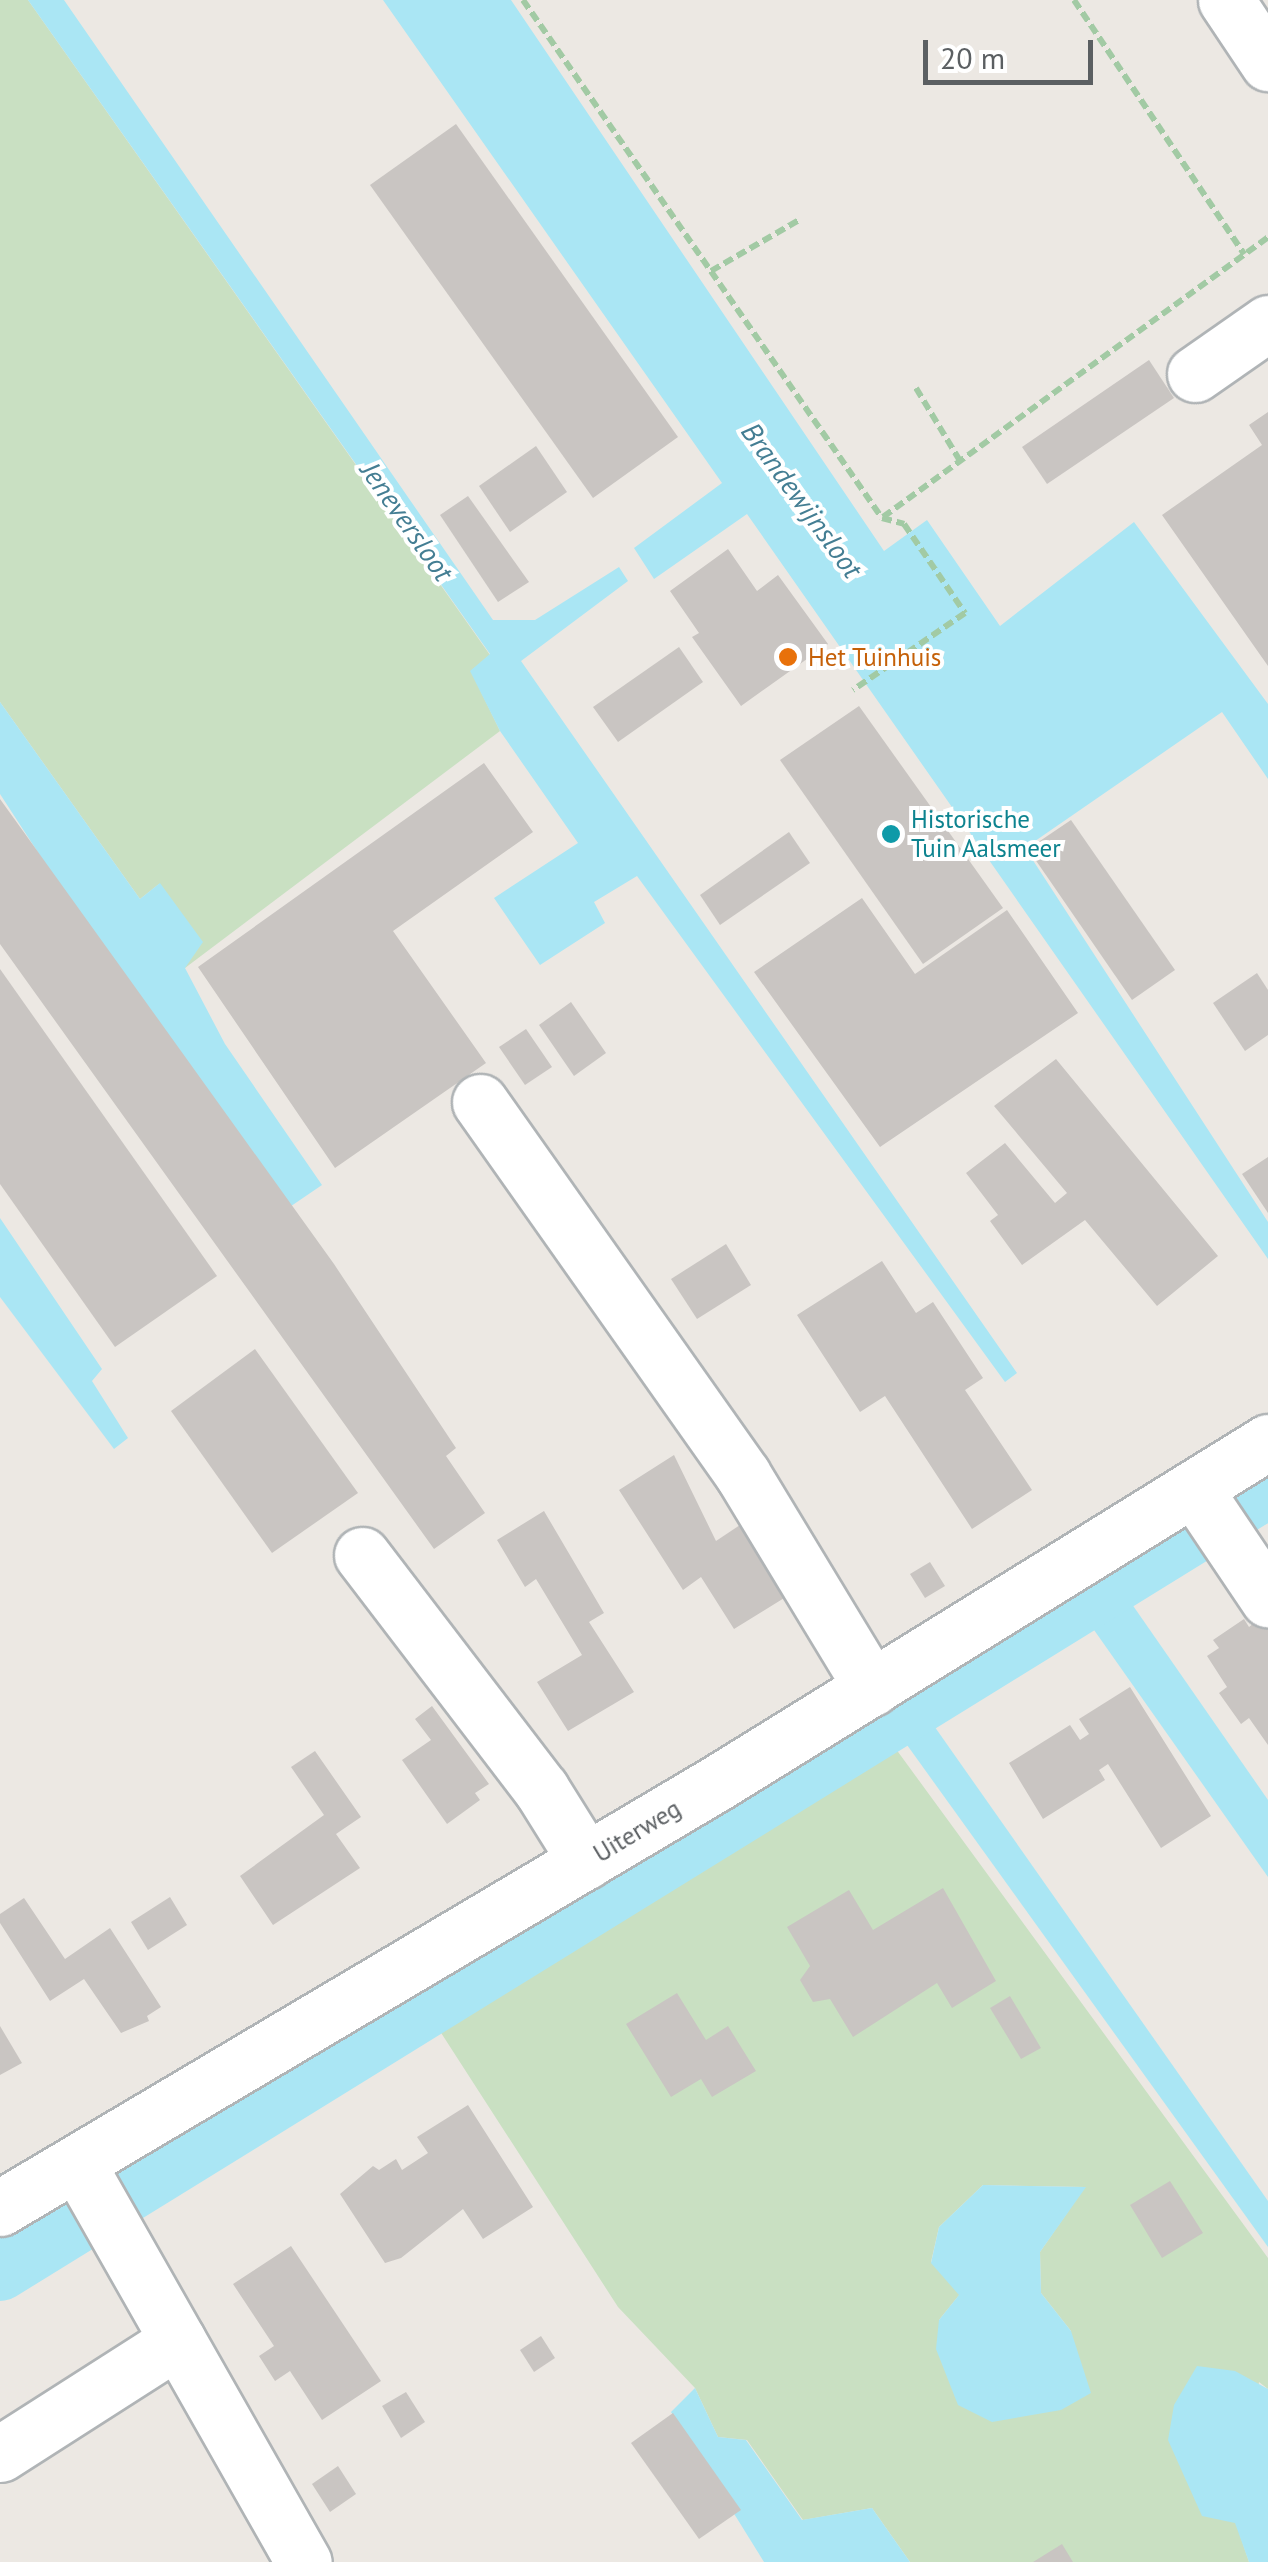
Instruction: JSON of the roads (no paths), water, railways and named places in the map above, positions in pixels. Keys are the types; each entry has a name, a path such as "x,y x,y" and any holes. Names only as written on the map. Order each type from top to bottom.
{"street":[{"path":"1226,0 1268,63"},
{"path":"1195,374 1268,323"},
{"path":"480,1102 744,1476 872,1688"},
{"name":"Uiterweg","path":"0,2208 84,2175 872,1688 1210,1515 1264,1453"},
{"path":"1210,1515 1268,1599"},
{"path":"362,1555 541,1789 586,1862"},
{"path":"84,2175 304,2562"},
{"path":"0,2454 178,2340"}],"water":[{"name":"Jeneversloot","path":"28,0 64,0 493,620 535,620 619,567 628,581 521,661 1017,1373 1005,1382 637,876 594,902 605,923 540,965 494,898 578,843 500,731 470,671 490,654"},
{"name":"Brandewijnsloot","path":"383,0 511,0 884,551 927,520 1000,626 1134,522 1268,704 1268,779 1222,712 1025,848 1268,1222 1268,1259 747,514 654,579 634,548 722,483"},
{"path":"0,702 140,899 160,883 203,942 185,968 225,1044 322,1185 275,1217 0,794"},
{"path":"0,1218 102,1369 92,1381 128,1438 114,1449 0,1297"},
{"path":"1127,1597 1268,1800 1268,1877 1087,1620"},
{"path":"925,1713 1268,2201 1268,2247 902,1738"},
{"path":"983,2185 1086,2187 1040,2252 1041,2293 1071,2331 1091,2393 1061,2410 992,2422 958,2405 936,2349 939,2320 959,2295 931,2263 939,2227"},
{"path":"1197,2366 1235,2371 1268,2389 1268,2562 1249,2562 1235,2523 1202,2516 1168,2440 1174,2405"},
{"path":"695,2388 718,2437 746,2440 802,2520 872,2508 910,2562 764,2562 671,2412"}],"waterway":[{"path":"0,2271 1268,1488"}],"place":[{"name":"Het Tuinhuis","path":"788,657"},
{"name":"Historische Tuin Aalsmeer","path":"891,834"}]}
